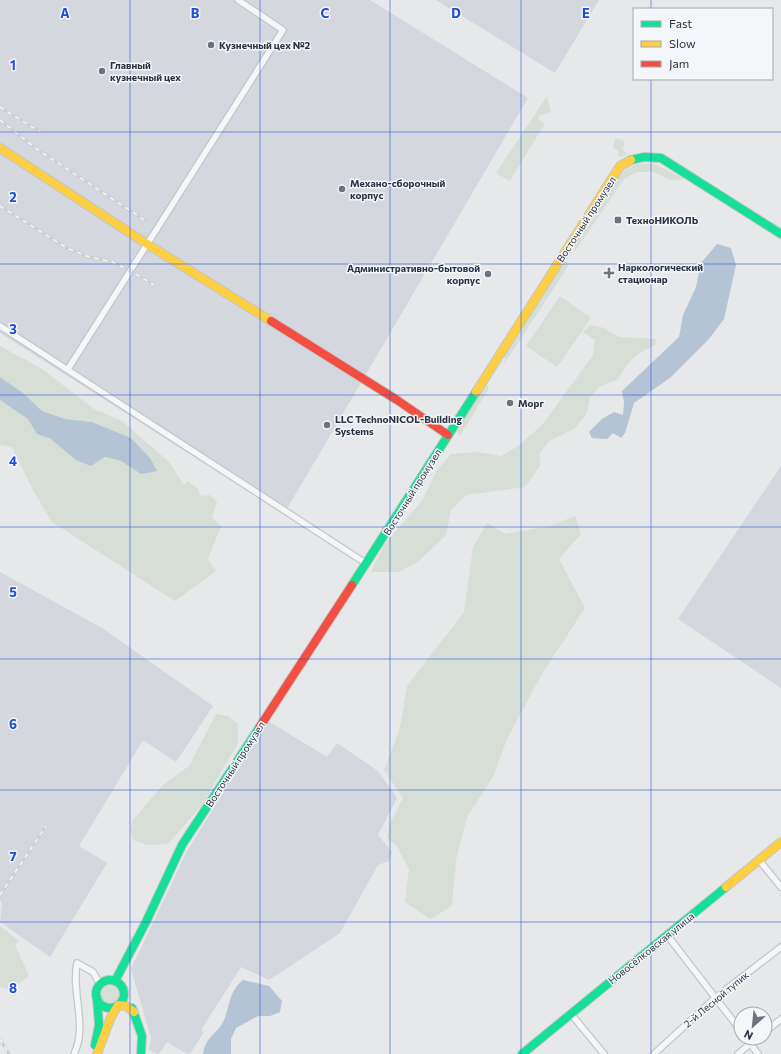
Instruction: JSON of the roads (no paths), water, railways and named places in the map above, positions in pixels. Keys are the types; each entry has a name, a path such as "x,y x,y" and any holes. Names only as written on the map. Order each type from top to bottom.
{"street":[{"path":"68,369 283,30 238,0"},
{"path":"0,148 147,244 397,400 448,435"},
{"name":"Восточный промузел","path":"115,981 146,922 182,845 264,717 367,564 620,166 628,160 645,156 661,158 781,234"},
{"path":"0,326 367,564"},
{"name":"Новосёлковская улица","path":"522,1054 781,842"},
{"path":"759,860 781,887"},
{"path":"667,935 733,1021"},
{"name":"2-й Лесной тупик","path":"654,1054 715,998 781,947"},
{"path":"74,1054 79,1041 80,1029 75,974 77,963 93,972 100,984"},
{"path":"92,1054 99,1025 96,995 100,984 106,981 115,981 123,988 134,1012 142,1036 141,1054"},
{"path":"98,1054 111,1016 124,997 123,988"},
{"path":"96,995 99,1003 105,1007 113,1008 118,1005 126,1006 134,1012"},
{"path":"572,1014 604,1054"},
{"path":"773,1026 781,1019"},
{"path":"738,1054 748,1046"},
{"path":"752,1046 758,1054"}],"water":[{"path":"717,244 731,248 736,265 724,319 709,339 670,378 634,403 625,433 621,438 613,433 607,439 592,438 589,432 602,419 614,412 623,415 624,402 622,391 679,337 683,315 696,287 701,263"},
{"path":"0,377 23,393 42,411 65,419 92,422 131,438 150,458 157,471 141,474 121,461 105,457 91,466 76,460 51,439 37,434 28,419 0,400"},
{"path":"243,980 269,986 282,1001 280,1012 270,1016 258,1016 236,1028 231,1039 231,1054 203,1054 207,1043 223,1022 234,991"}],"railway":[{"path":"0,107 40,132"},
{"path":"0,120 38,150 146,221"},
{"path":"0,206 67,248 89,257 112,262 154,285"},
{"path":"0,895 46,826"},
{"path":"0,1039 9,1054"}],"place":[{"name":"Кузнечный цех №2","path":"211,45"},
{"name":"Главный кузнечный цех","path":"102,71"},
{"name":"Механо-сборочный корпус","path":"342,189"},
{"name":"ТехноНИКОЛЬ","path":"618,220"},
{"name":"Наркологический стационар","path":"609,273"},
{"name":"Административно-бытовой корпус","path":"488,274"},
{"name":"Морг","path":"510,403"},
{"name":"LLC TechnoNICOL-Building Systems","path":"327,425"}]}
